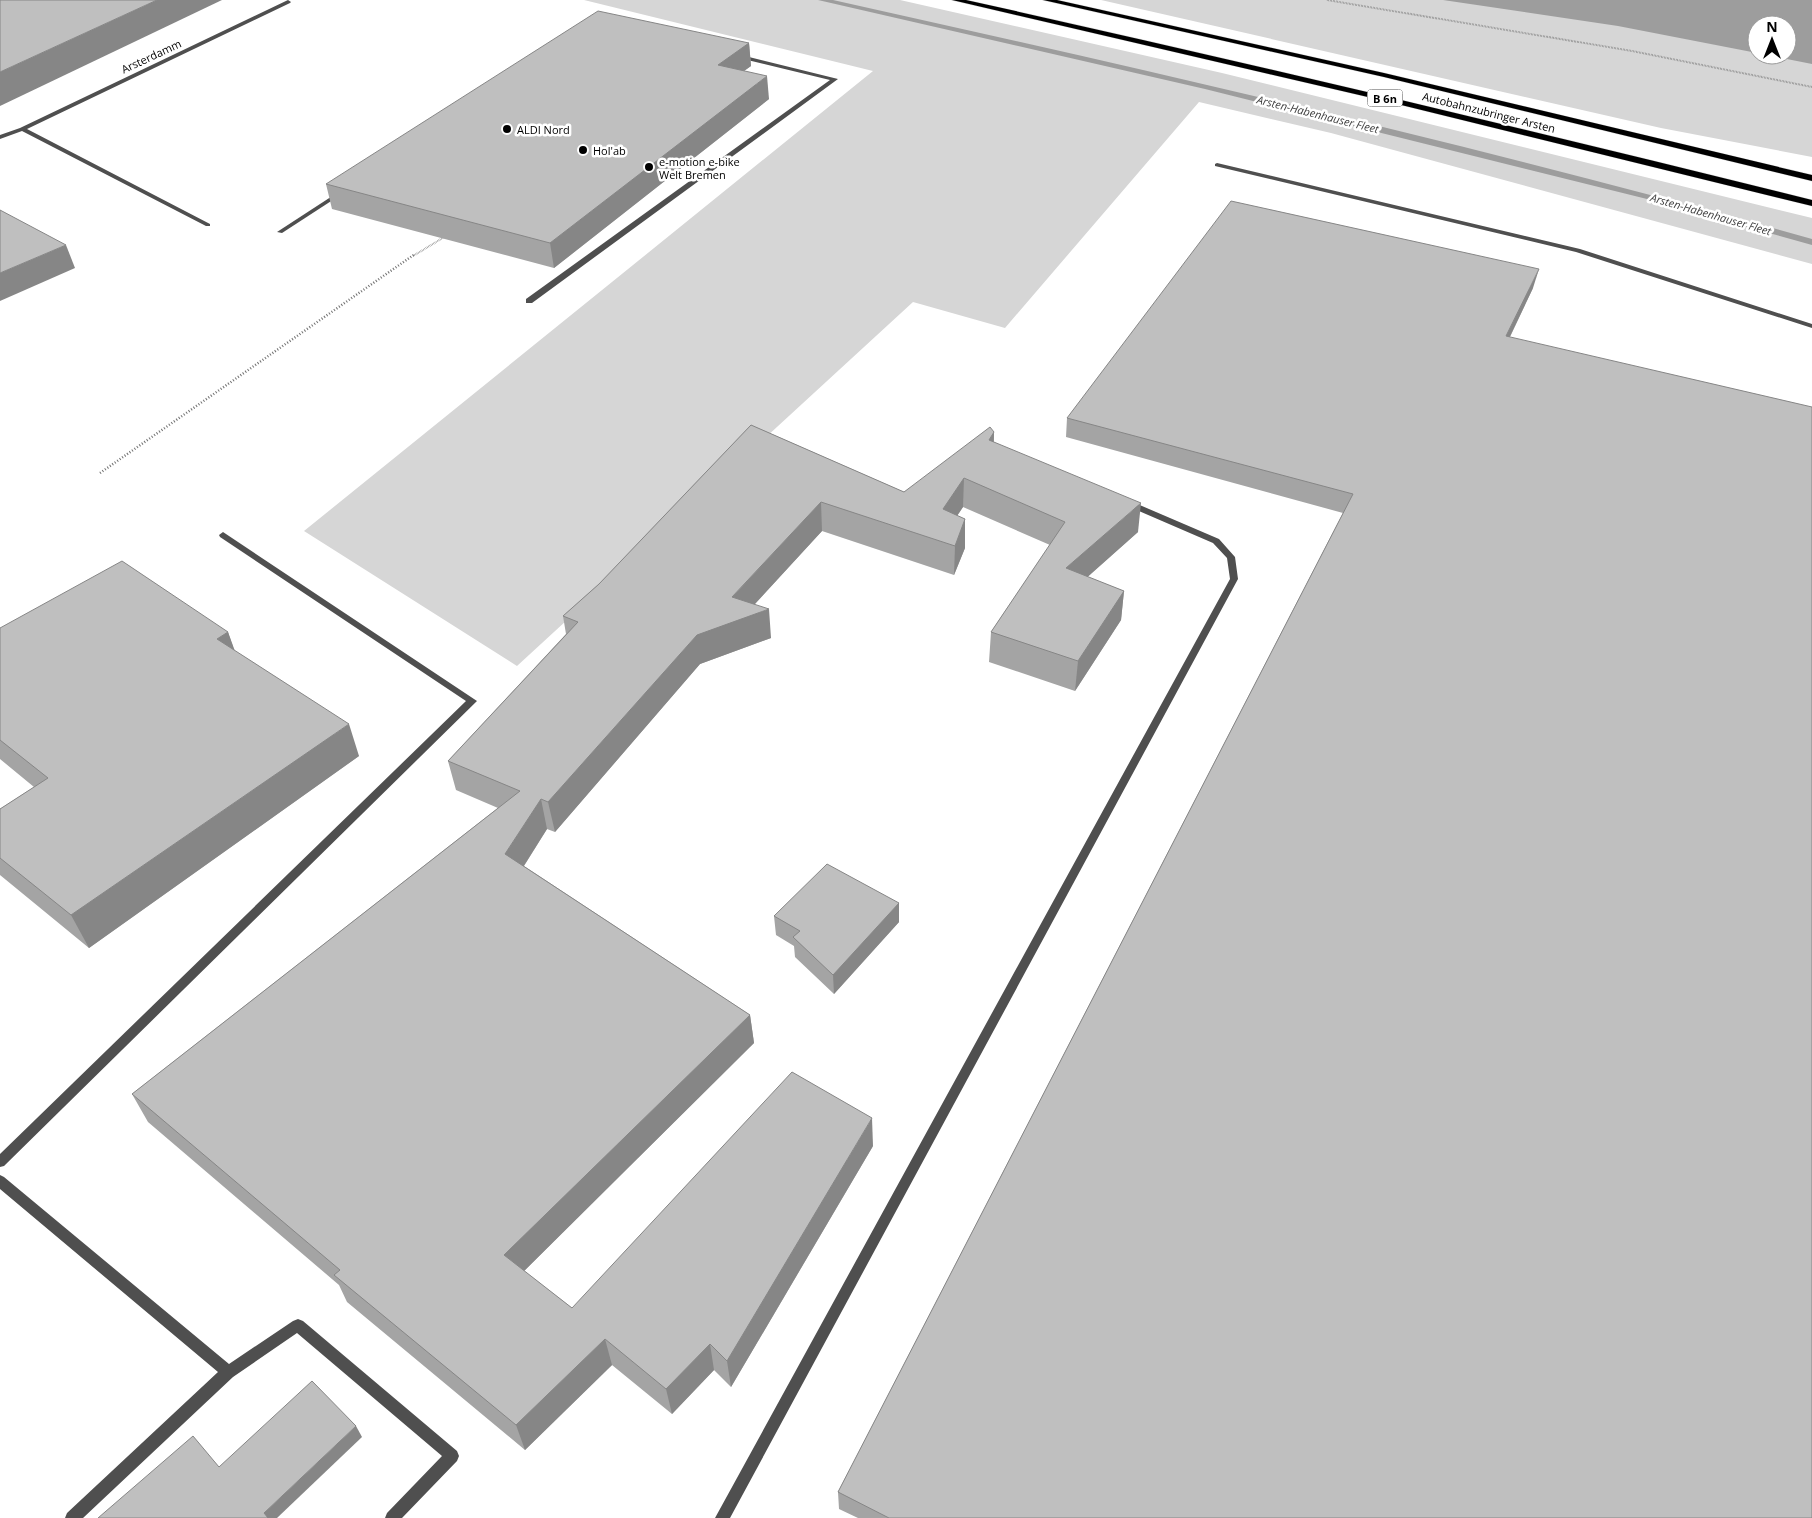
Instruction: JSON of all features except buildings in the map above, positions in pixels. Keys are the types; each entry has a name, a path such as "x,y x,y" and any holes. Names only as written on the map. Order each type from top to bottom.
{"highway":[{"name":"Autobahnzubringer Arsten","path":"956,0 1194,52 1812,203"},
{"name":"Autobahnzubringer Arsten","path":"1047,0 1384,75 1812,178"}],"lane":[{"name":"Arsterdamm","path":"0,137 22,129 288,2"},
{"path":"529,301 835,79 729,54"},
{"path":"22,129 208,225"},
{"path":"1217,165 1578,250 1812,326"},
{"path":"280,232 346,189"},
{"path":"722,1518 1234,579 1231,558 1216,541 1118,499"},
{"path":"0,1162 472,701 223,535"},
{"path":"0,1181 228,1372"},
{"path":"72,1518 228,1372 298,1325 452,1456 392,1518"}],"path":[{"path":"1326,0 1632,51 1812,87"},
{"path":"100,473 398,265 449,234"}],"shaded area":[{"path":"584,0 900,0 1222,73 1812,218 1812,264 1331,133 1199,102 1005,328 913,302 517,666 304,531 873,71"},
{"path":"1101,0 1812,0 1812,157 1661,128"},
{"path":"1443,0 1812,0 1812,64 1797,61 1797,15 1747,15 1747,51 1618,26"}],"waterway":[{"name":"Arsten-Habenhauser Fleet","path":"822,0 1205,86 1655,198 1812,242"}],"place":[{"name":"ALDI Nord","path":"507,129"},
{"name":"Hol'ab","path":"583,150"},
{"name":"e-motion e-bike Welt Bremen","path":"649,167"}]}
